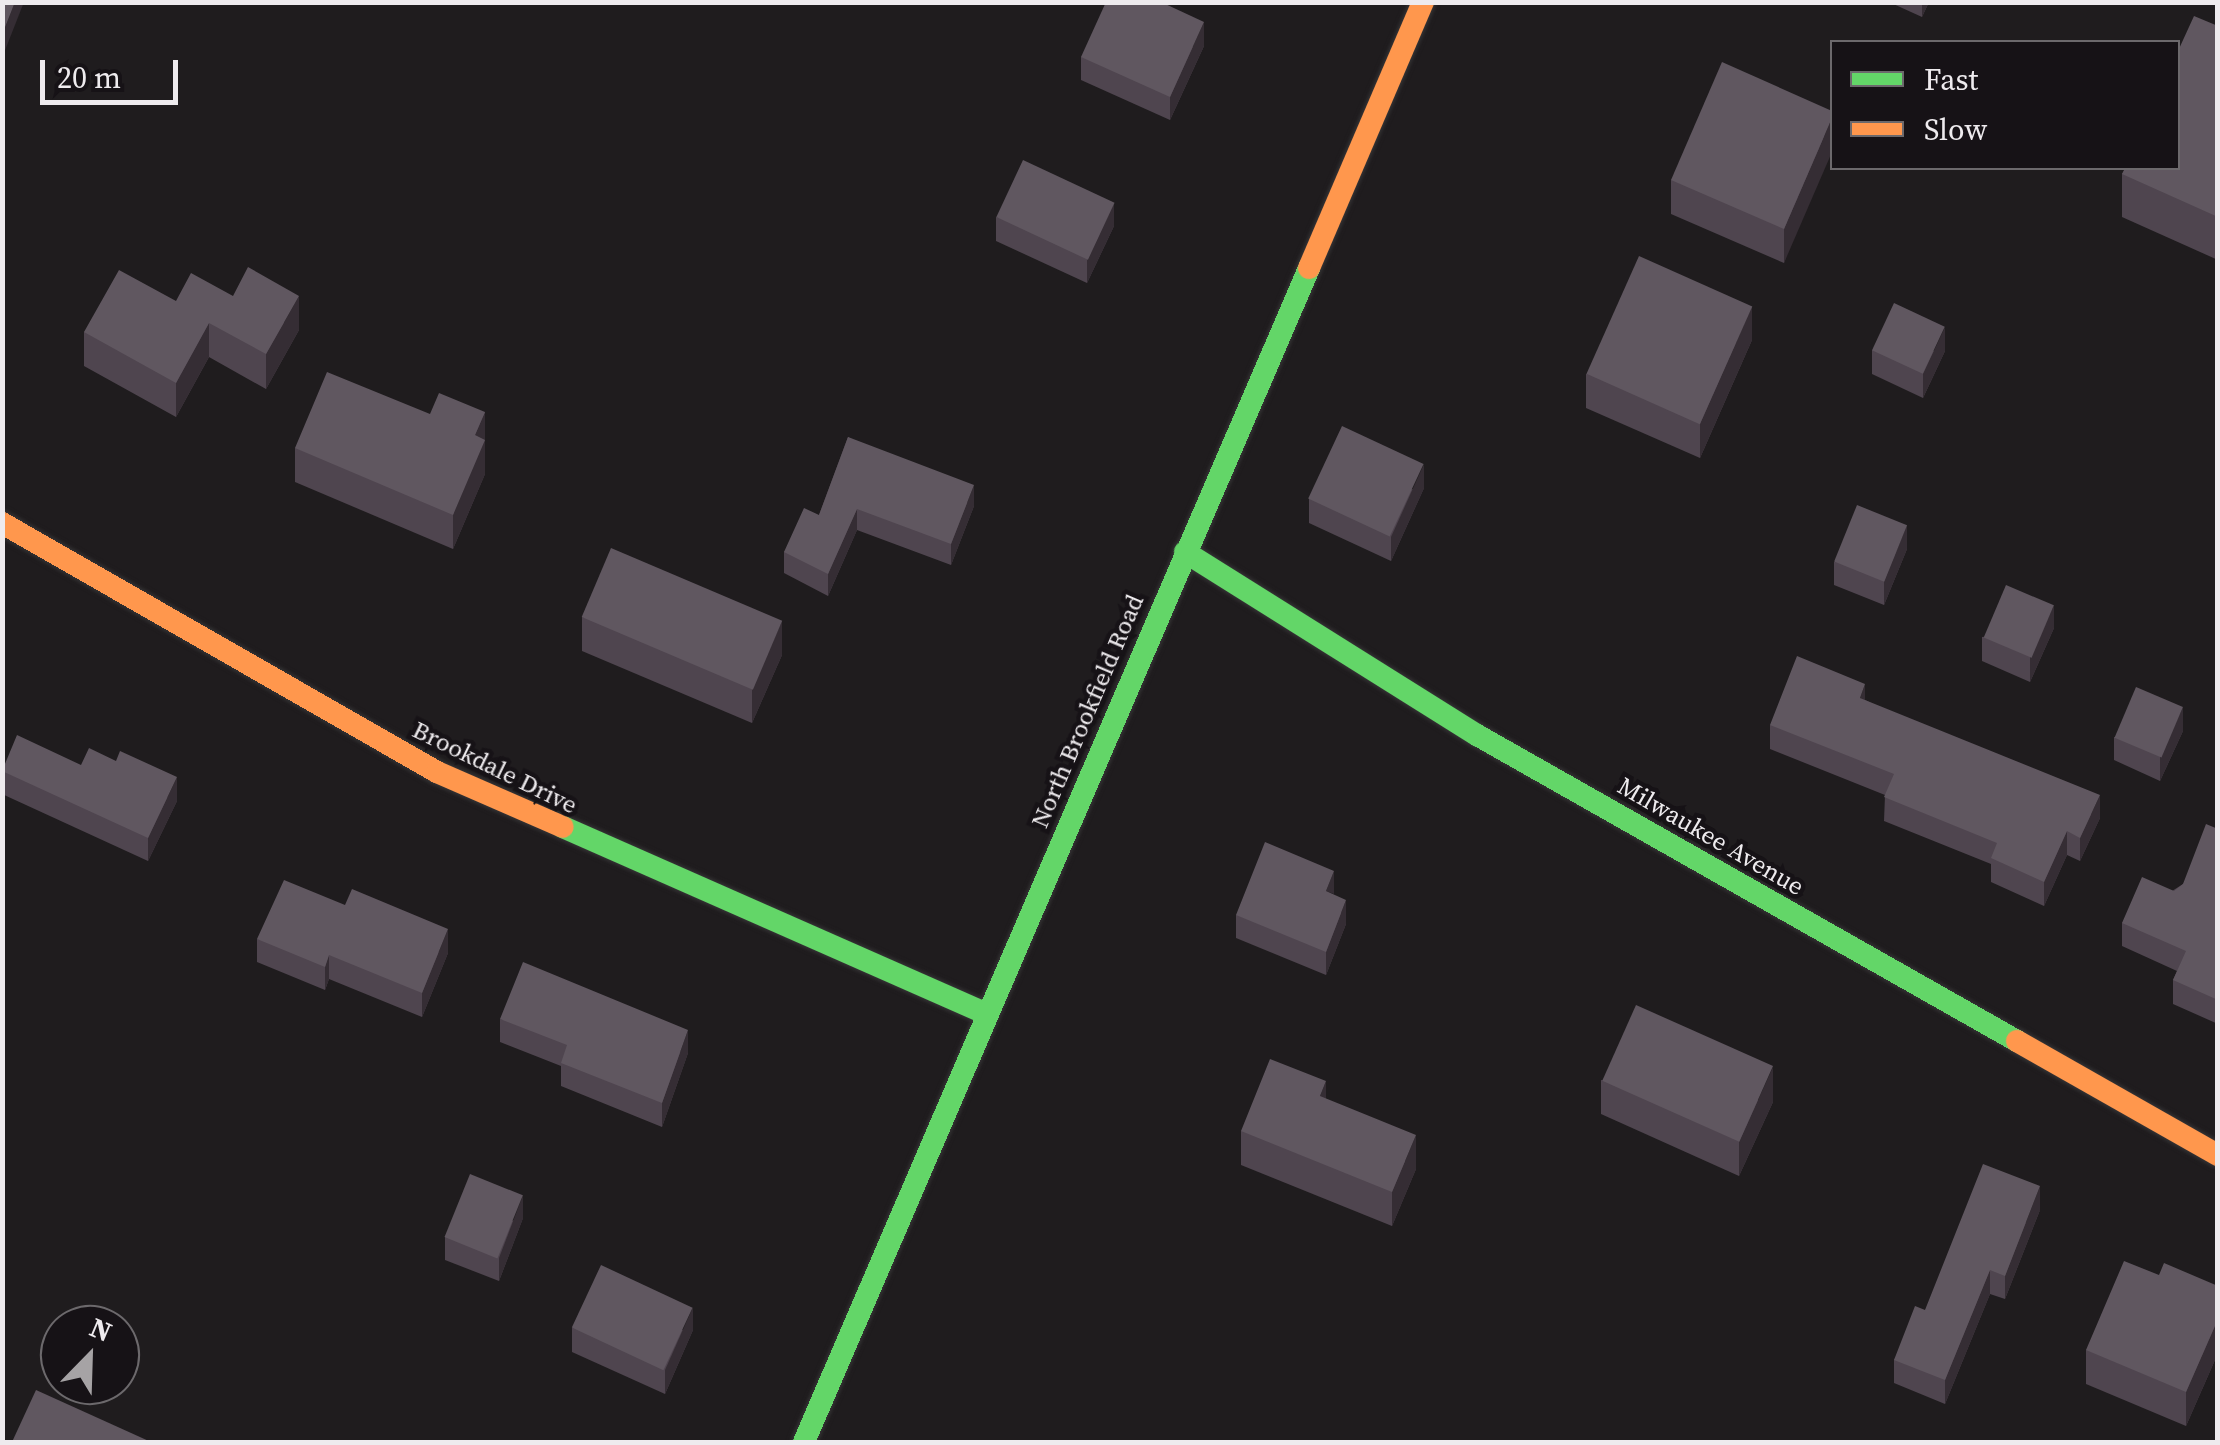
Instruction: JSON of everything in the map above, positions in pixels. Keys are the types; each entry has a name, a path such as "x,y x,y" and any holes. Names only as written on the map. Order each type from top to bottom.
{"street":[{"name":"North Brookfield Road","path":"804,1442 1422,2"},
{"name":"Brookdale Drive","path":"2,523 437,772 986,1014"},
{"name":"Milwaukee Avenue","path":"1185,552 1477,735 2218,1155"}],"building":[{"path":"2,2 15,2 2,35"},
{"path":"1106,2 1161,2 1204,22 1170,97 1081,57"},
{"path":"2194,16 2218,26 2218,217 2122,174 2124,170 2180,170 2180,47"},
{"path":"1722,62 1830,110 1830,123 1784,229 1671,180"},
{"path":"1023,160 1115,203 1088,260 996,217"},
{"path":"1639,256 1752,306 1700,424 1587,374"},
{"path":"248,267 299,296 266,354 209,323 176,383 84,332 119,270 176,301 191,273 233,296"},
{"path":"1894,303 1945,327 1923,374 1872,350"},
{"path":"327,372 430,414 439,393 485,412 475,435 485,440 453,515 295,448"},
{"path":"1342,426 1424,464 1390,537 1308,499"},
{"path":"848,437 974,485 951,544 857,509 828,574 784,552 804,508 819,515"},
{"path":"1857,505 1907,525 1884,582 1834,562"},
{"path":"611,548 782,621 753,690 582,617"},
{"path":"2006,585 2054,605 2032,658 1984,637"},
{"path":"1797,656 1865,684 1860,698 2100,795 2080,838 2067,831 2044,882 1991,858 1997,843 1884,797 1894,774 1770,725"},
{"path":"2136,687 2183,707 2161,758 2115,738"},
{"path":"17,735 81,765 89,748 116,761 120,751 177,777 148,838 2,771"},
{"path":"2206,824 2218,829 2218,1000 2173,980 2186,951 2122,923 2142,877 2174,891 2183,884"},
{"path":"1265,842 1334,871 1326,891 1346,900 1326,952 1236,915"},
{"path":"284,880 345,905 352,889 448,929 422,993 329,955 325,967 257,939"},
{"path":"523,962 688,1030 662,1103 561,1063 567,1045 500,1019"},
{"path":"1636,1005 1773,1066 1739,1142 1602,1081"},
{"path":"1270,1059 1326,1081 1320,1096 1416,1135 1392,1192 1241,1131"},
{"path":"1983,1164 2040,1186 2005,1276 1990,1270 1945,1380 1894,1360 1915,1306 1925,1310"},
{"path":"470,1174 523,1195 497,1258 445,1237"},
{"path":"2124,1261 2159,1275 2164,1263 2218,1286 2218,1319 2186,1392 2086,1350"},
{"path":"601,1265 693,1308 663,1370 572,1328"},
{"path":"36,1390 40,1392 40,1405 69,1405 151,1442 12,1442"}],"traffic: fast":[{"path":"804,1442 1309,268"},
{"path":"1185,552 1477,735 2017,1041"},
{"path":"563,827 986,1014"}],"traffic: slow":[{"path":"1309,268 1423,2"},
{"path":"2,523 437,772 563,827"},
{"path":"2017,1041 2218,1155"}]}
